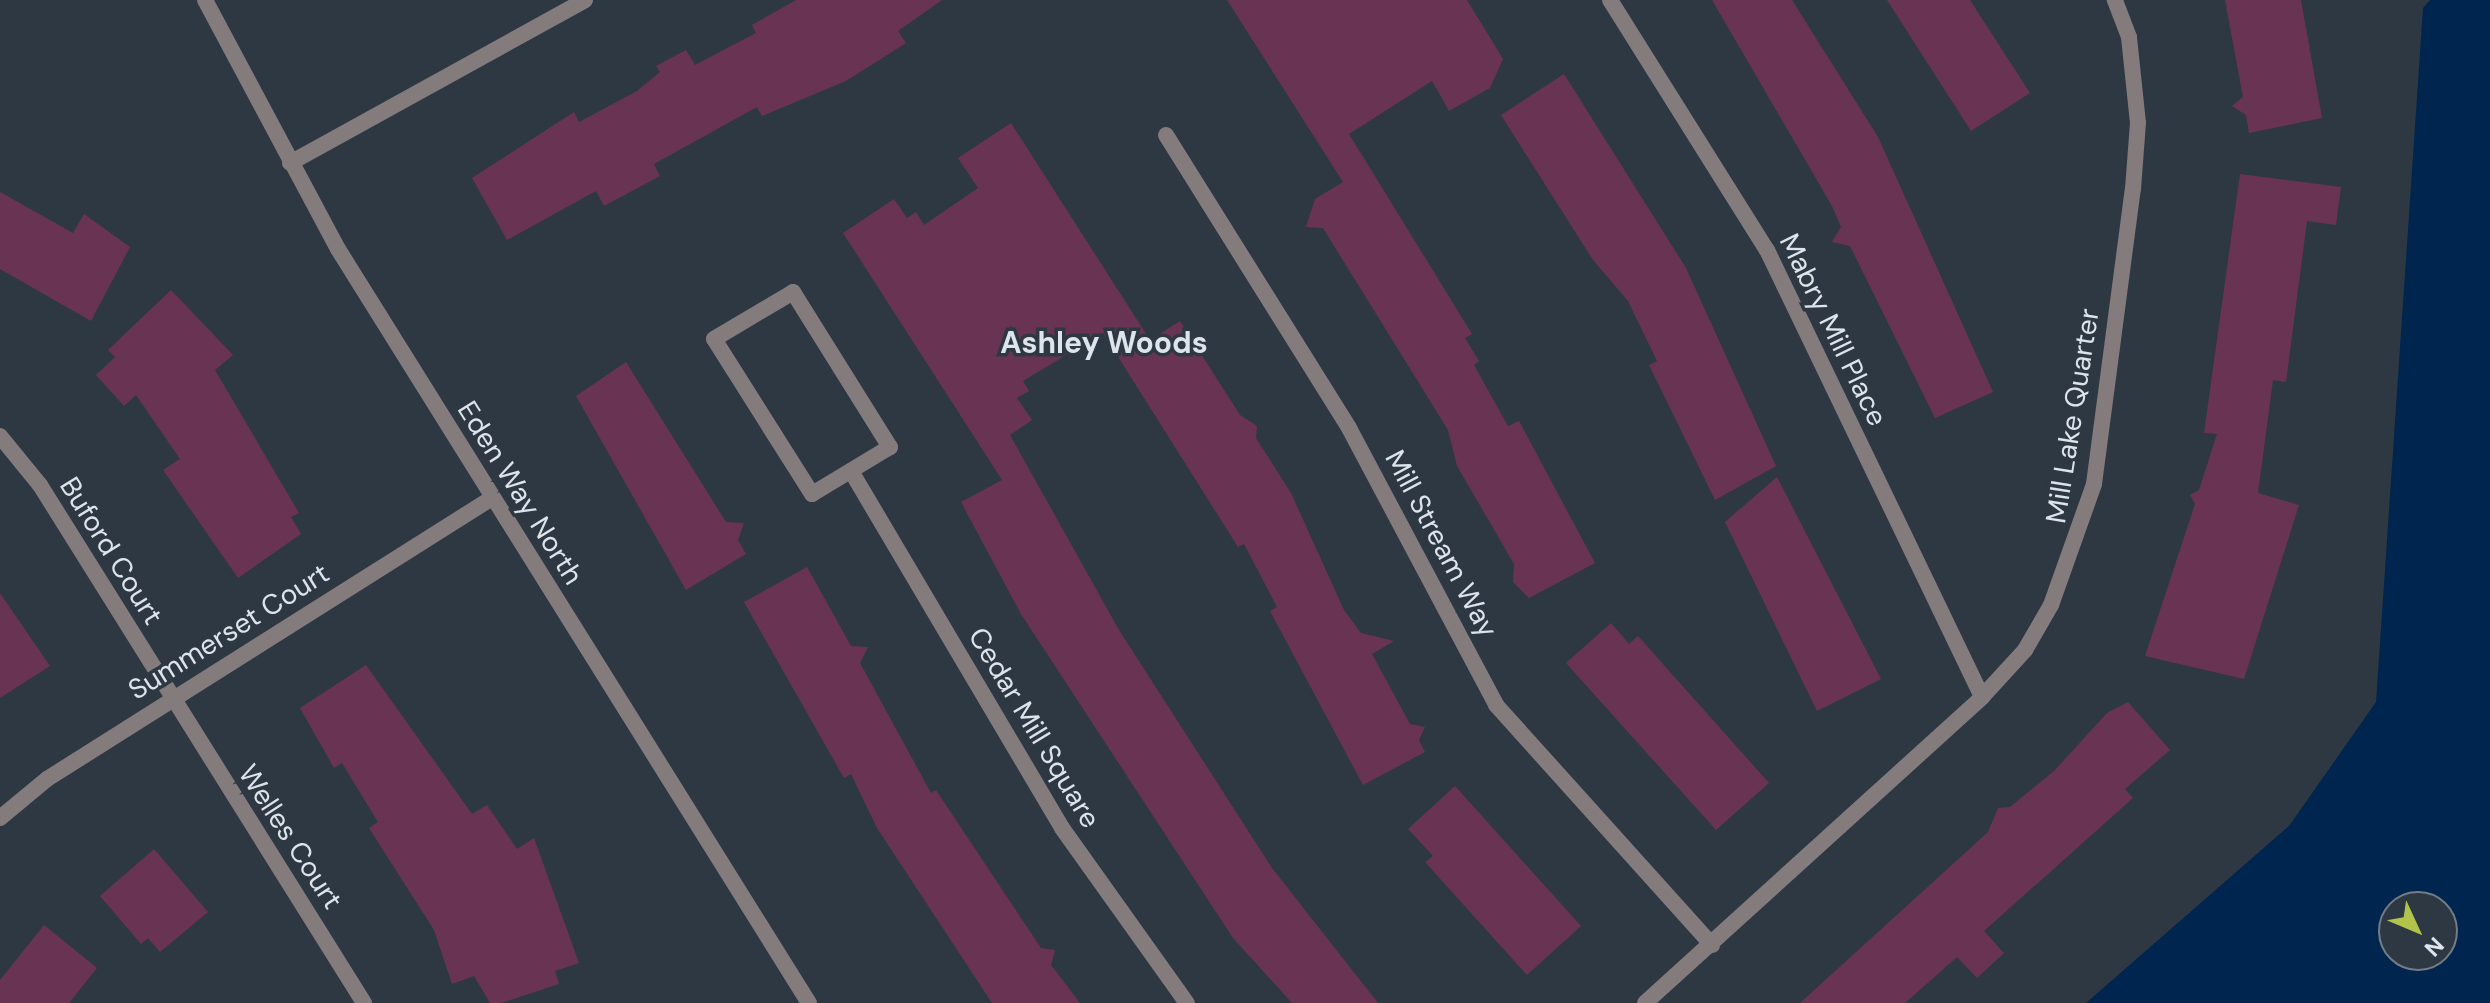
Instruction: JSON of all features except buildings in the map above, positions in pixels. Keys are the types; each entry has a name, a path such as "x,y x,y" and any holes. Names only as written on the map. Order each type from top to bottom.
{"street":[{"name":"Eden Way North","path":"205,0 290,163 492,498 809,1003"},
{"path":"290,163 585,0"},
{"name":"Mabry Mill Place","path":"1610,0 1767,250 1982,697"},
{"name":"Mill Lake Quarter","path":"1645,1003 1982,697 2025,650 2051,605 2094,484 2138,123 2129,37 2115,0"},
{"name":"Mill Stream Way","path":"1166,135 1349,428 1496,705 1712,945"},
{"path":"793,292 890,447 851,471 812,494 714,339 793,292"},
{"name":"Buford Court","path":"0,436 40,485 173,698"},
{"name":"Cedar Mill Square","path":"851,471 1062,828 1187,1003"},
{"name":"Summerset Court","path":"0,818 173,698 492,498"},
{"name":"Welles Court","path":"173,698 364,1003"}],"water":[{"path":"2430,0 2490,0 2490,1003 2086,1003 2289,826 2376,702 2423,8"}],"district":[{"name":"Ashley Woods","path":"1104,343"}]}
